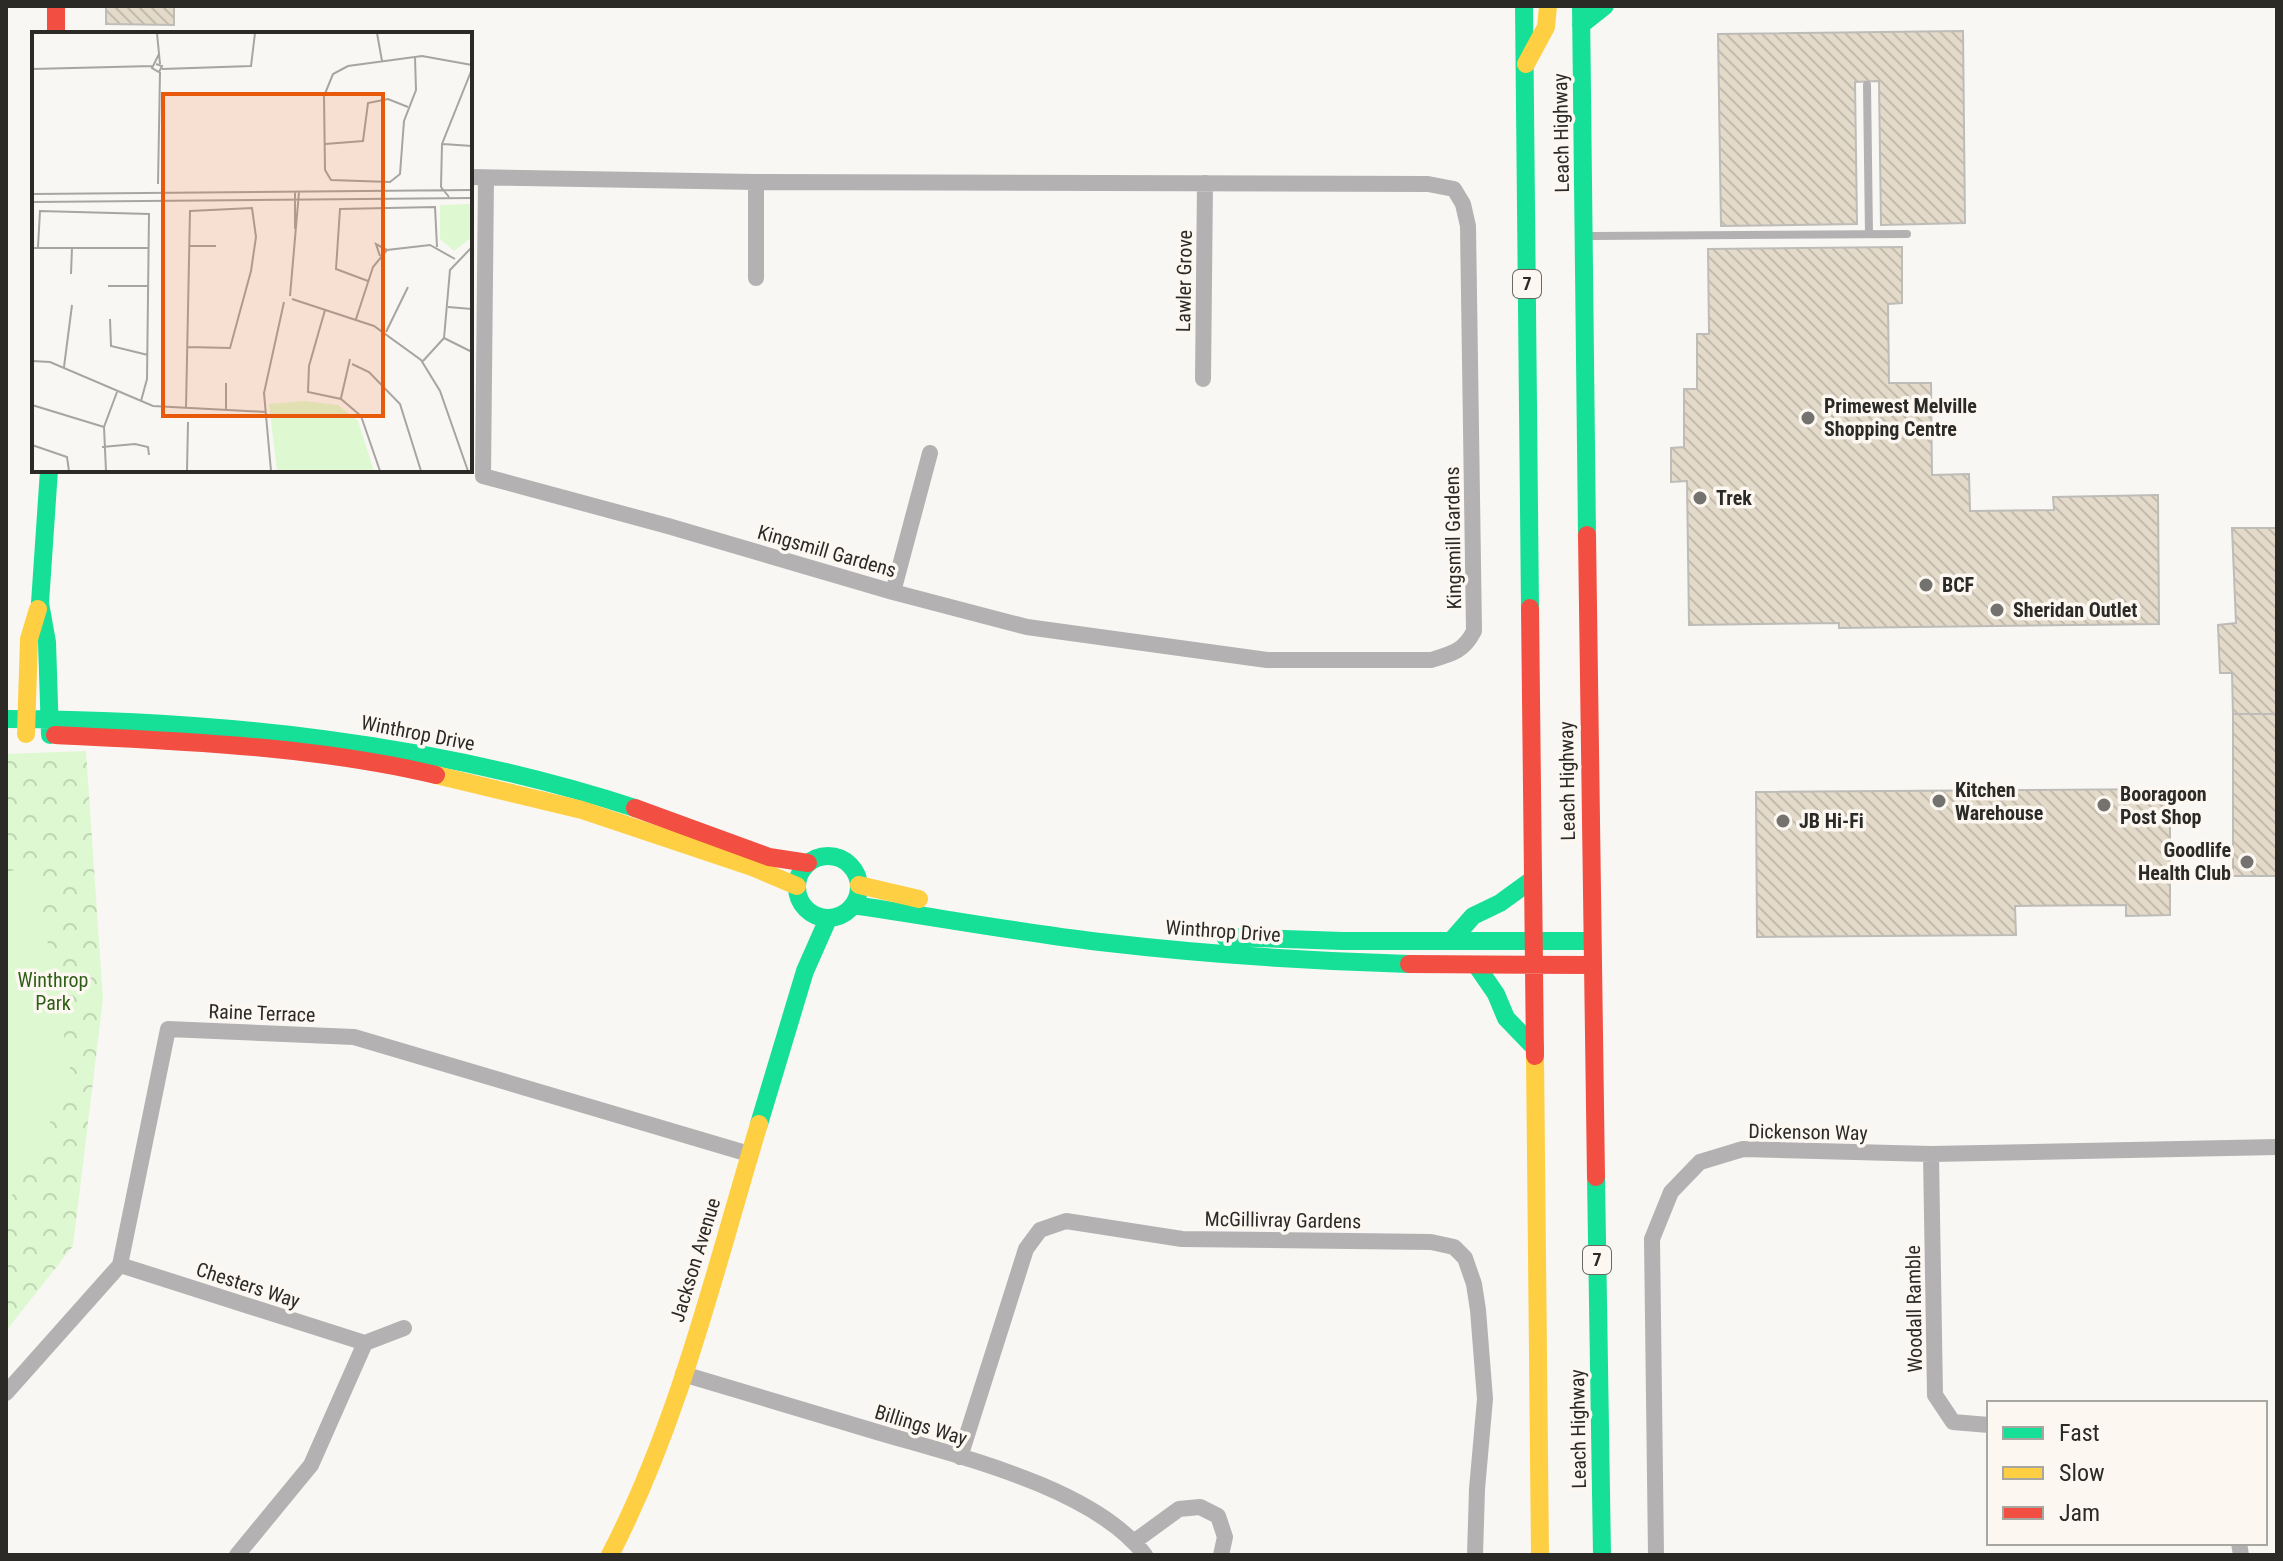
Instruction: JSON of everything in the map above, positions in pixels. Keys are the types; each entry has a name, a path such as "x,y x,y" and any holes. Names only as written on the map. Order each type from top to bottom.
{"main road":[{"path":"56,6 56,32"},
{"name":"Leach Highway","path":"1524,6 1540,1555"},
{"path":"1525,66 1546,27 1548,6"},
{"path":"1581,15 1605,6"},
{"name":"Leach Highway","path":"1581,15 1602,1555"},
{"path":"26,727 29,639 40,603 49,472"},
{"path":"40,603 47,642 50,726"},
{"name":"Winthrop Drive","path":"6,719 26,727"},
{"name":"Winthrop Drive","path":"6,735 26,727 161,721 414,752 585,793 692,828 774,860 808,863"},
{"name":"Winthrop Drive","path":"50,726 401,767 582,810 752,867 797,886"},
{"path":"826,857 844,861 859,885 853,905 837,917 828,919 809,912 802,905 797,886 798,877 808,863 826,857"},
{"path":"1451,941 1473,916 1500,903 1533,879"},
{"name":"Winthrop Drive","path":"859,885 912,898 1095,925 1181,934 1252,939 1592,941"},
{"name":"Winthrop Drive","path":"853,905 1100,942 1185,951 1476,965 1592,965"},
{"name":"Jackson Avenue","path":"805,971 809,912"},
{"name":"Jackson Avenue","path":"610,1555 655,1459 805,971 828,919"},
{"path":"1476,965 1496,994 1506,1018 1535,1048"}],"street":[{"name":"Kingsmill Gardens","path":"478,177 756,182 1428,184 1454,189 1463,204 1468,226 1474,631 1467,646 1456,653 1431,660 1267,660 1027,627 483,476 478,177"},
{"path":"756,182 756,278"},
{"name":"Lawler Grove","path":"1203,379 1205,183"},
{"path":"893,592 930,453"},
{"name":"Raine Terrace","path":"120,1265 168,1029 354,1037 749,1154"},
{"name":"Dickenson Way","path":"1656,1555 1652,1239 1671,1192 1700,1162 1743,1149 1931,1154 2277,1147"},
{"name":"Woodall Ramble","path":"1931,1154 1935,1395 1953,1422 1987,1425"},
{"name":"McGillivray Gardens","path":"960,1457 1026,1249 1040,1230 1066,1221 1182,1239 1431,1242 1454,1247 1465,1258 1474,1284 1478,1310 1485,1399 1475,1555"},
{"path":"6,1393 120,1265"},
{"name":"Chesters Way","path":"120,1265 365,1343"},
{"path":"237,1555 311,1465 365,1343 404,1328"},
{"name":"Billings Way","path":"683,1374 960,1457 1057,1491 1103,1516 1135,1541 1145,1555"},
{"path":"1135,1541 1179,1509 1200,1507 1218,1516 1225,1537 1221,1555"}],"lane":[{"path":"1867,85 1869,234"},
{"path":"1584,236 1907,234"}],"green space":[{"name":"Winthrop Park","path":"86,751 103,999 73,1246 6,1331 6,754"},
{"path":"34,866 72,1080 6,1207 6,872"}],"building":[{"path":"106,6 174,6 174,25 106,24"},
{"path":"1963,31 1965,223 1881,225 1879,81 1855,82 1857,224 1721,226 1718,34"},
{"name":"Primewest Melville Shopping Centre","path":"1902,247 1902,303 1888,304 1889,383 1931,383 1932,475 1969,474 1970,511 2054,510 2053,497 2158,495 2159,624 1839,628 1839,623 1689,625 1687,481 1671,482 1671,448 1684,447 1684,389 1697,389 1697,334 1709,334 1708,249"},
{"path":"2232,528 2277,528 2277,714 2233,714 2232,673 2220,673 2218,625 2236,623"},
{"path":"2233,714 2277,714 2277,876 2233,876"},
{"path":"2170,789 2170,915 2126,916 2126,905 2015,906 2016,935 1757,937 1756,792"}],"traffic: fast":[{"path":"1524,6 1530,608"},
{"path":"1581,6 1587,535"},
{"path":"1581,25 1605,6"},
{"path":"49,472 40,603 47,642 50,735"},
{"path":"6,719 165,724 324,739 481,766 635,808"},
{"path":"828,856 850,865 859,887 850,909 828,918 806,909 797,887 806,865 828,856"},
{"path":"1451,941 1473,916 1500,903 1533,879"},
{"path":"853,905 1038,934 1139,946 1409,964"},
{"path":"759,1124 805,971 828,919"},
{"path":"1225,937 1343,941 1592,941"},
{"path":"1476,965 1496,994 1506,1018 1535,1048"},
{"path":"1596,1177 1602,1555"}],"traffic: slow":[{"path":"1526,64 1546,27 1548,6"},
{"path":"26,734 29,639 38,609"},
{"path":"436,775 582,810 752,867 797,886"},
{"path":"859,885 919,899"},
{"path":"1535,1056 1540,1555"},
{"path":"610,1555 635,1504 676,1398 759,1124"}],"traffic: jam":[{"path":"56,6 56,32"},
{"path":"1587,535 1596,1177"},
{"path":"1530,608 1535,1056"},
{"path":"55,735 295,751 436,775"},
{"path":"635,808 769,857 808,863"},
{"path":"1409,964 1592,965"}],"place":[{"name":"Primewest Melville Shopping Centre","path":"1808,418"},
{"name":"Trek","path":"1700,498"},
{"name":"BCF","path":"1926,585"},
{"name":"Sheridan Outlet","path":"1997,610"},
{"name":"Kitchen Warehouse","path":"1939,801"},
{"name":"Booragoon Post Shop","path":"2104,805"},
{"name":"JB Hi-Fi","path":"1783,821"},
{"name":"Goodlife Health Club","path":"2247,862"}]}
